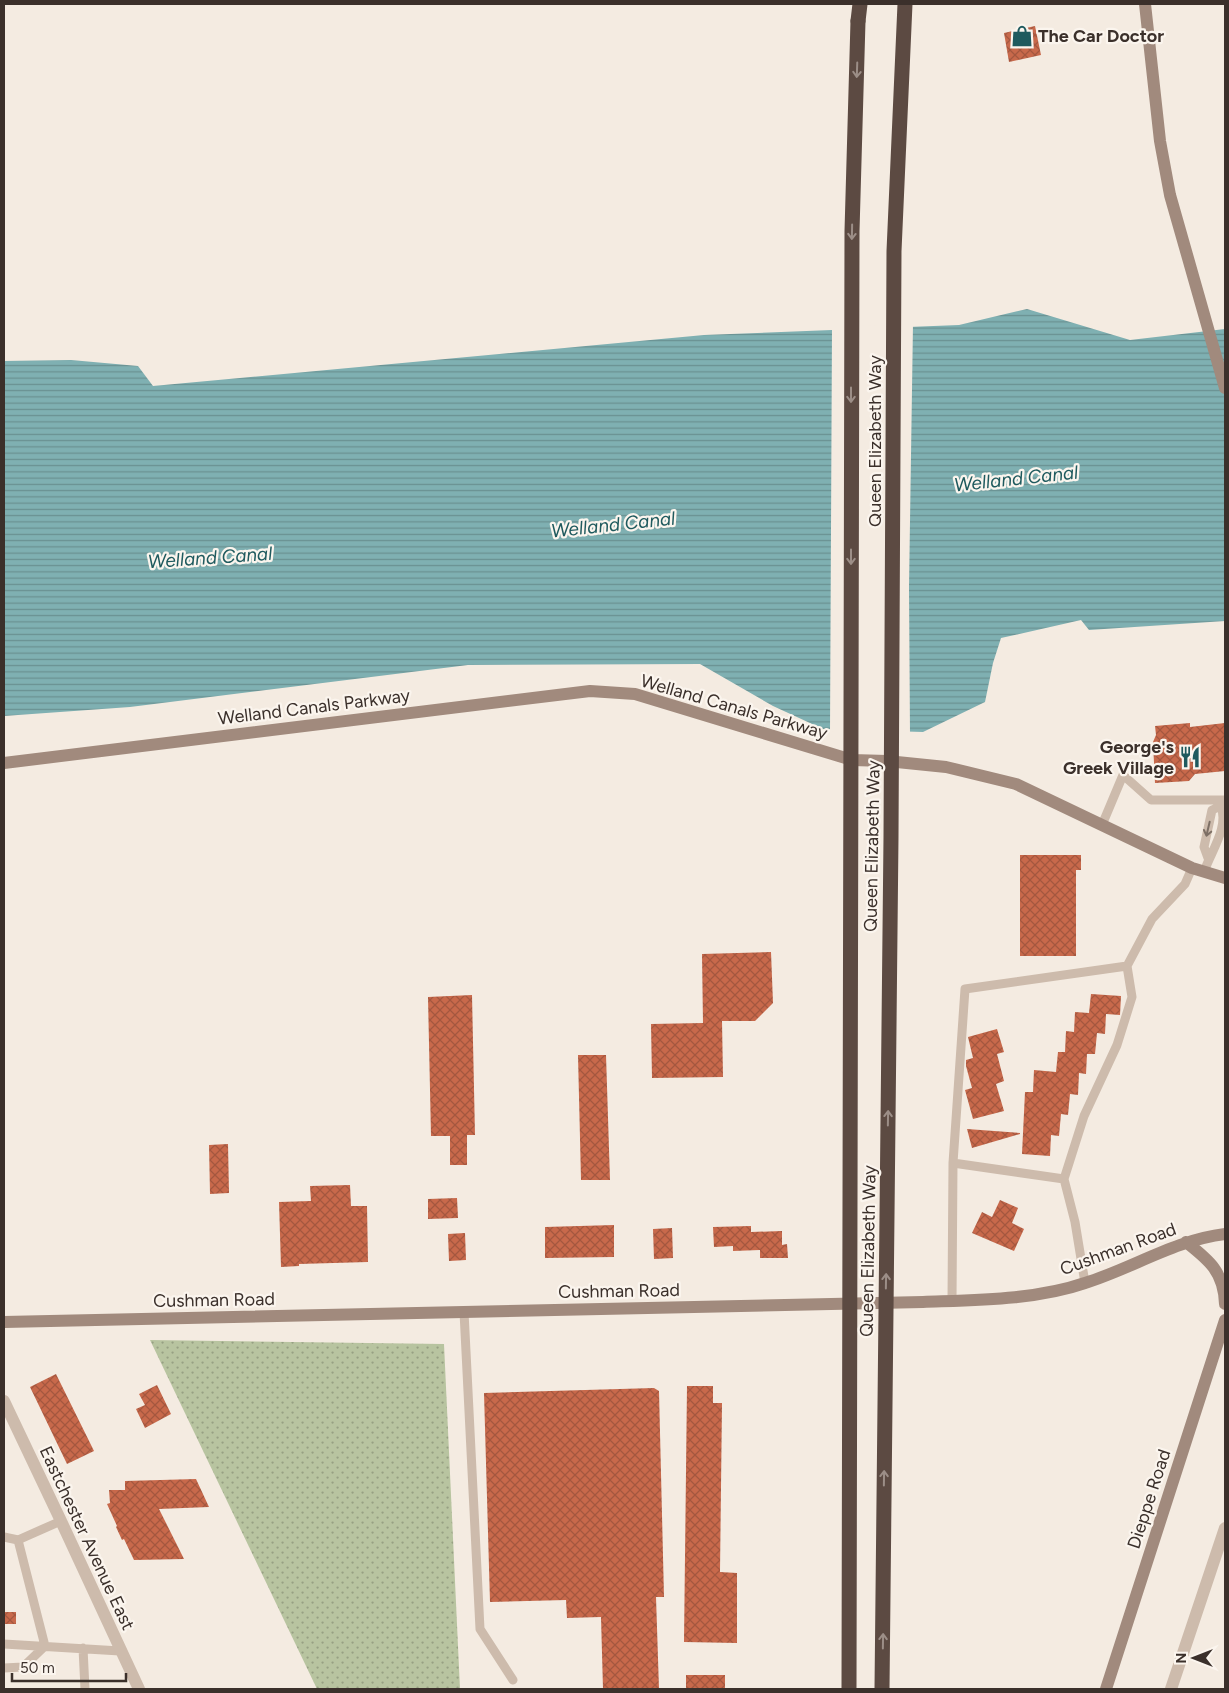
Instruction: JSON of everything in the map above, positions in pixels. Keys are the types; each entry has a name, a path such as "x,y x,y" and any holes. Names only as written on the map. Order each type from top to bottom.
{"highway":[{"name":"Queen Elizabeth Way","path":"849,1689 852,231 860,4"},
{"name":"Queen Elizabeth Way","path":"882,1689 891,837 894,251 904,4"}],"street":[{"path":"1145,4 1160,141 1170,195 1225,388"},
{"name":"Welland Canals Parkway","path":"4,763 590,691 635,694 852,760 887,761 946,767 1016,784 1198,870 1225,878"},
{"name":"Cushman Road","path":"4,1322 952,1300 1040,1293 1085,1284 1186,1242 1225,1234"},
{"path":"1186,1242 1205,1257 1217,1271 1222,1282 1225,1304"},
{"name":"Dieppe Road","path":"1106,1689 1225,1320"},
{"name":"Eastchester Avenue East","path":"4,1401 62,1521 139,1689"},
{"path":"1172,1689 1225,1528"}],"lane":[{"path":"1102,825 1123,775 1151,800 1223,802"},
{"path":"1085,1284 1075,1222 1064,1179 1084,1116 1117,1045 1132,998 1127,966 1152,919 1186,884 1215,850 1222,836 1225,814 1223,802"},
{"path":"1208,858 1204,847 1212,810 1223,802"},
{"path":"952,1300 954,1163 965,990 1127,966"},
{"path":"954,1163 1064,1179"},
{"path":"464,1312 480,1629 513,1680"},
{"path":"4,1537 18,1540 62,1521"},
{"path":"18,1540 45,1646"},
{"path":"4,1644 120,1651"},
{"path":"4,1668 23,1667 45,1646"},
{"path":"83,1648 85,1689"}],"green space":[{"path":"150,1340 444,1344 460,1689 317,1689"}],"water":[{"name":"Welland Canal","path":"1027,309 1130,340 1225,329 1225,621 1089,630 1081,620 1001,638 993,663 985,702 923,732 823,729 773,706 700,664 468,665 130,707 4,716 4,361 71,360 138,366 153,386 704,335 959,325"}],"pier":[{"path":"913,324 909,588 910,734 830,731 832,327"}],"building":[{"path":"1035,26 1041,55 1009,62 1004,33"},
{"name":"George's Greek Village","path":"1190,723 1190,727 1225,723 1225,771 1195,774 1189,781 1155,783 1153,742 1156,735 1155,726"},
{"path":"1020,855 1081,855 1081,870 1076,870 1076,956 1020,956"},
{"path":"771,952 773,1003 755,1021 722,1021 723,1077 652,1078 651,1024 703,1023 702,954"},
{"path":"1091,994 1121,996 1120,1015 1106,1014 1105,1034 1097,1033 1095,1054 1087,1054 1086,1074 1079,1073 1078,1095 1070,1094 1068,1115 1061,1114 1059,1136 1051,1135 1050,1156 1022,1154 1025,1092 1033,1092 1034,1070 1056,1072 1058,1052 1065,1052 1066,1031 1074,1032 1075,1012 1089,1013"},
{"path":"472,995 475,1135 467,1135 467,1165 450,1165 450,1136 431,1136 428,997"},
{"path":"997,1029 1004,1052 997,1054 1004,1081 996,1084 1004,1111 973,1119 965,1090 972,1088 966,1066 966,1060 973,1058 968,1037"},
{"path":"578,1055 606,1055 610,1180 581,1180"},
{"path":"967,1129 1020,1133 1020,1134 972,1148"},
{"path":"228,1144 229,1193 210,1194 209,1145"},
{"path":"350,1185 351,1206 367,1206 368,1262 299,1264 299,1266 281,1267 279,1202 311,1201 310,1186"},
{"path":"457,1198 458,1218 428,1219 428,1199"},
{"path":"1000,1200 1018,1208 1012,1223 1024,1229 1014,1251 972,1233 982,1212 992,1217"},
{"path":"614,1225 614,1257 545,1258 545,1227"},
{"path":"751,1226 751,1232 782,1231 782,1245 787,1244 788,1258 760,1258 760,1250 733,1251 733,1246 714,1247 713,1227"},
{"path":"672,1228 673,1258 654,1259 653,1229"},
{"path":"465,1233 466,1260 449,1261 448,1234"},
{"path":"56,1374 94,1451 67,1464 30,1387"},
{"path":"157,1385 171,1414 145,1428 136,1409 145,1405 139,1394"},
{"path":"687,1386 713,1386 713,1403 722,1403 720,1572 737,1573 737,1643 684,1642"},
{"path":"654,1388 659,1391 664,1597 656,1597 659,1689 603,1689 601,1617 567,1618 566,1600 490,1602 484,1393"},
{"path":"196,1479 209,1507 159,1509 184,1559 134,1560 124,1539 122,1540 107,1504 110,1503 109,1490 125,1490 125,1481"},
{"path":"4,1612 16,1612 16,1624 4,1624"},
{"path":"686,1675 725,1675 725,1689 686,1689"}],"place":[{"name":"The Car Doctor","path":"1022,36"},
{"name":"George's Greek Village","path":"1190,757"}]}
